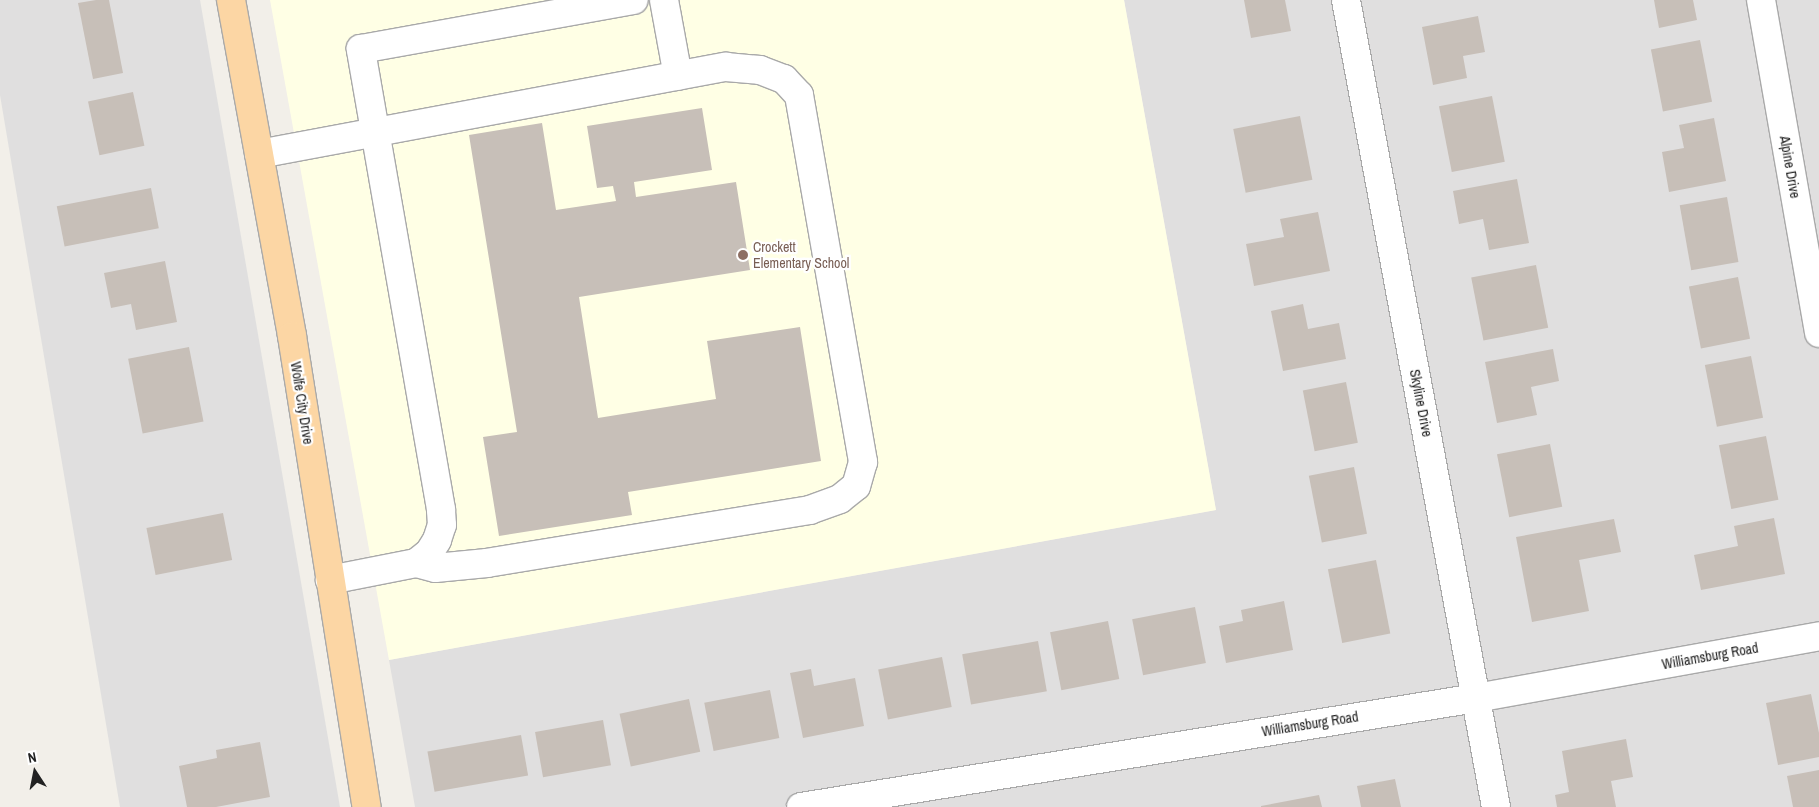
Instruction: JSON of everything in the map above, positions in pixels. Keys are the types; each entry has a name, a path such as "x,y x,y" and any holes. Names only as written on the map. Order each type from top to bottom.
{"main road":[{"name":"Wolfe City Drive","path":"232,0 292,336 368,807"}],"street":[{"path":"416,563 429,553 437,540 442,525 441,509 374,134 361,49 634,0"},
{"path":"664,0 678,76"},
{"name":"Skyline Drive","path":"1346,0 1496,807"},
{"name":"Alpine Drive","path":"1761,0 1819,333"},
{"path":"259,154 726,67 760,70 784,79 798,95 863,462 856,486 840,499 810,510 487,563 436,568 416,563 330,580"},
{"name":"Williamsburg Road","path":"801,807 1476,698 1819,636"}],"shaded area":[{"path":"0,0 200,0 340,807 120,807 0,95"},
{"name":"Crockett Elementary School","path":"270,0 1124,0 1216,510 389,660"},
{"path":"1124,0 1819,0 1819,807 415,807 389,660 1216,510"}],"building":[{"path":"109,0 123,73 93,79 78,3"},
{"path":"1244,0 1285,0 1291,31 1251,38"},
{"path":"1654,0 1693,0 1697,20 1659,28"},
{"path":"1478,16 1485,52 1463,56 1467,78 1433,85 1422,27"},
{"path":"1700,40 1712,102 1663,111 1651,50"},
{"path":"133,92 144,146 99,155 88,102"},
{"path":"1492,96 1505,162 1452,172 1439,106"},
{"path":"702,108 712,170 634,182 636,197 736,182 750,270 579,297 598,418 716,399 707,341 800,327 821,461 628,492 632,515 499,536 483,437 517,432 469,135 542,123 556,210 616,201 613,186 597,188 587,126"},
{"path":"1300,116 1312,180 1246,193 1233,129"},
{"path":"1714,118 1726,181 1669,192 1662,152 1684,148 1679,125"},
{"path":"1517,179 1529,243 1489,250 1483,219 1459,224 1453,191"},
{"path":"151,188 159,228 65,247 57,206"},
{"path":"1727,197 1738,262 1691,270 1680,205"},
{"path":"1318,212 1330,271 1254,286 1246,244 1284,237 1280,219"},
{"path":"165,261 177,322 136,330 131,304 111,308 104,273"},
{"path":"1536,265 1548,328 1483,340 1471,278"},
{"path":"1738,277 1750,339 1701,348 1689,287"},
{"path":"1303,304 1308,329 1339,323 1346,359 1283,371 1271,311"},
{"path":"189,347 204,422 143,433 128,359"},
{"path":"1553,349 1559,381 1531,387 1537,415 1497,423 1485,362"},
{"path":"1751,356 1763,418 1717,427 1705,365"},
{"path":"1346,382 1358,443 1315,451 1303,390"},
{"path":"1766,436 1778,500 1731,509 1719,445"},
{"path":"1550,444 1562,507 1509,517 1497,454"},
{"path":"1354,467 1367,534 1322,543 1309,476"},
{"path":"223,513 232,560 156,575 146,528"},
{"path":"1774,518 1785,574 1701,590 1694,555 1738,546 1734,526"},
{"path":"1614,519 1621,552 1579,560 1589,611 1532,622 1516,537"},
{"path":"1376,560 1390,634 1342,643 1328,569"},
{"path":"1284,601 1293,650 1226,663 1219,626 1243,621 1241,610"},
{"path":"1195,607 1206,663 1143,675 1132,619"},
{"path":"1108,621 1119,679 1061,690 1050,632"},
{"path":"1038,641 1047,691 971,705 962,654"},
{"path":"942,657 952,707 888,719 878,669"},
{"path":"811,669 814,686 855,678 864,726 803,738 790,673"},
{"path":"770,690 779,738 714,751 704,703"},
{"path":"1811,694 1819,733 1819,757 1778,765 1766,703"},
{"path":"689,699 700,752 631,767 620,714"},
{"path":"603,720 611,765 543,777 535,732"},
{"path":"521,735 528,775 435,792 427,751"},
{"path":"1626,739 1633,777 1611,781 1616,807 1557,807 1555,795 1569,792 1562,751"},
{"path":"260,742 270,797 216,807 187,807 179,766 217,758 216,750"},
{"path":"1819,770 1819,807 1793,807 1787,776"},
{"path":"1395,779 1401,807 1361,807 1357,786"},
{"path":"1319,795 1322,807 1261,807 1261,806"}],"place":[{"name":"Crockett Elementary School","path":"743,255"}]}
